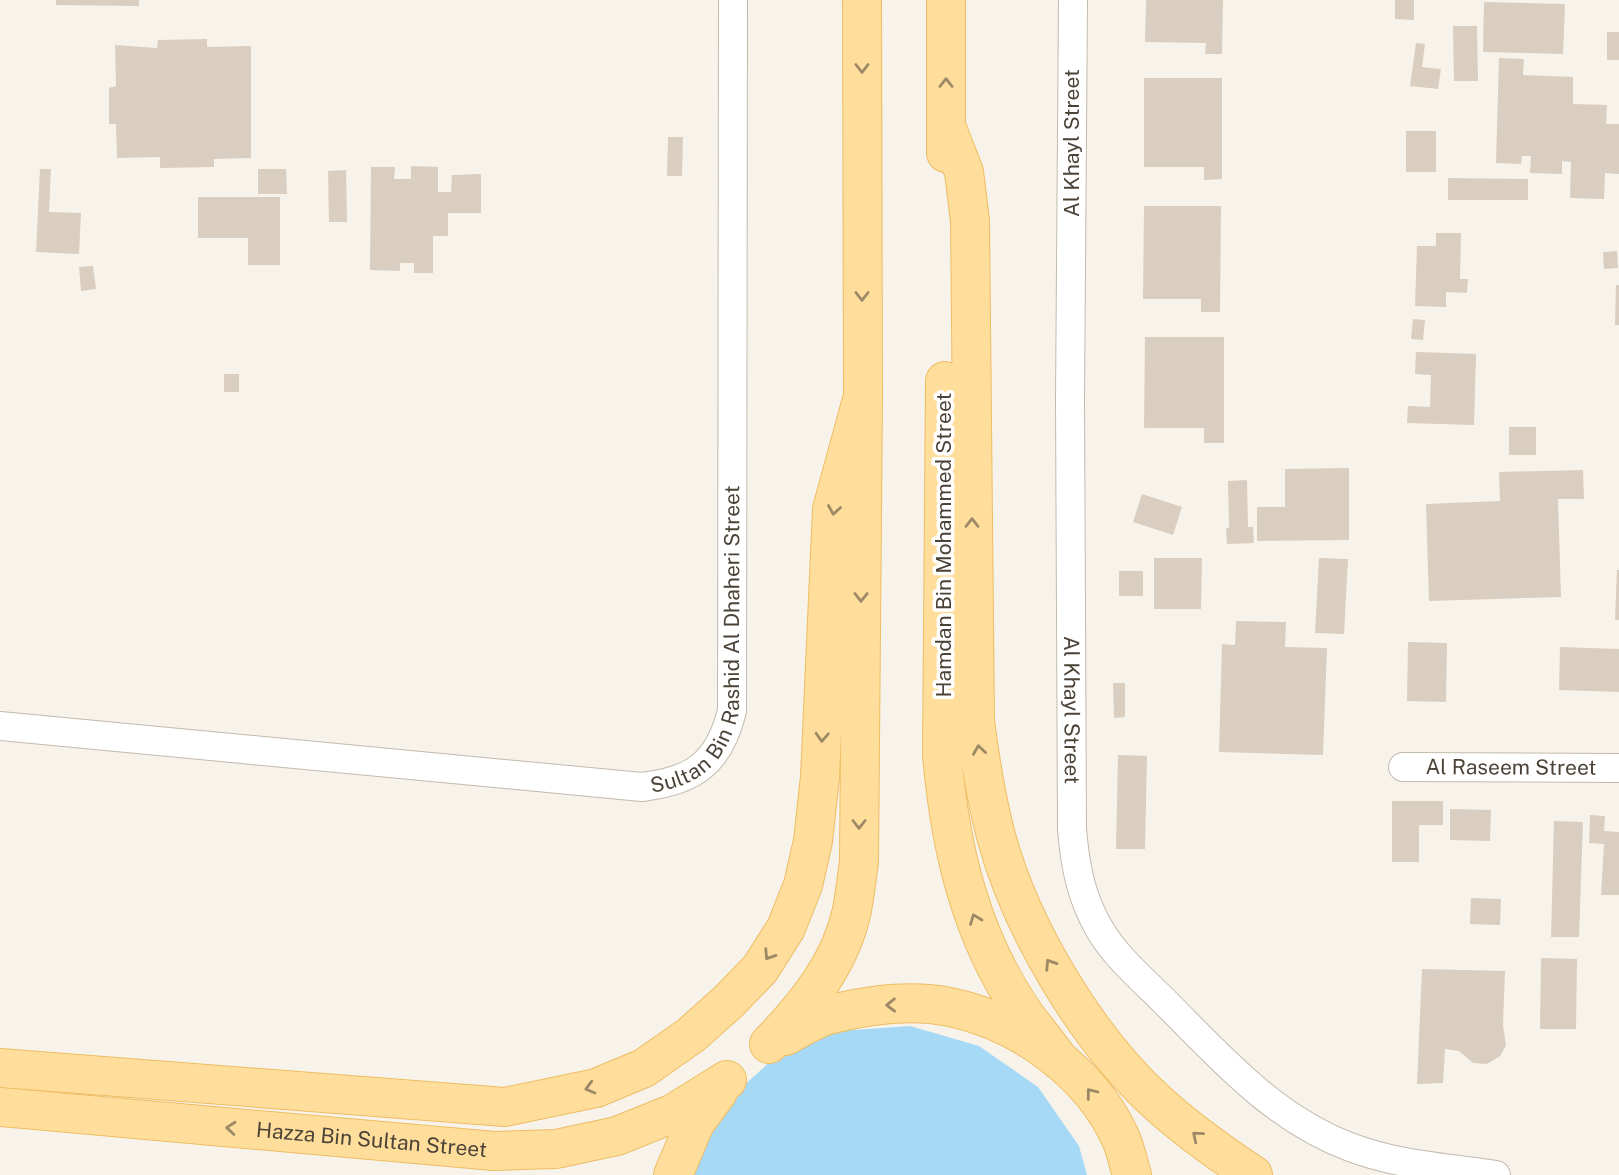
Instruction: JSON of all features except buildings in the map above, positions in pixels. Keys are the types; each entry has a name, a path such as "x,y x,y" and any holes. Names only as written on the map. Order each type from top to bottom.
{"main road":[{"path":"673,1175 695,1123 727,1080 769,1044 806,1006 834,961 852,912 859,861 863,396 862,0"},
{"name":"Hamdan Bin Mohammed Street","path":"946,0 943,754 947,810 957,864 974,918 998,968 1026,1016 1060,1060"},
{"path":"946,126 964,172 970,220 975,721 983,780 997,838 1016,895 1040,949 1114,1057 1158,1103 1207,1145 1253,1175"},
{"path":"0,1068 505,1107 596,1088 644,1068 691,1034 760,969 786,928 803,885 813,841 820,777 832,509 863,396"},
{"path":"769,1044 825,1016 886,1003 949,1007 1008,1027 1060,1060 1084,1084 1098,1102 1126,1157 1151,1175"},
{"name":"Hazza Bin Sultan Street","path":"0,1108 494,1151 556,1149 617,1136 674,1113 727,1080"}],"street":[{"name":"Sultan Bin Rashid Al Dhaheri Street","path":"0,726 642,788 667,784 692,774 711,759 726,734 732,711 733,0"},
{"name":"Al Khayl Street","path":"1073,0 1070,400 1072,815 1075,865 1084,900 1101,932 1123,960 1242,1080 1275,1107 1311,1130 1392,1160 1496,1175"},
{"name":"Al Raseem Street","path":"1403,767 1619,768"}],"water":[{"path":"910,1026 979,1046 1038,1087 1079,1146 1087,1175 685,1175 719,1108 773,1059 839,1031"}]}
